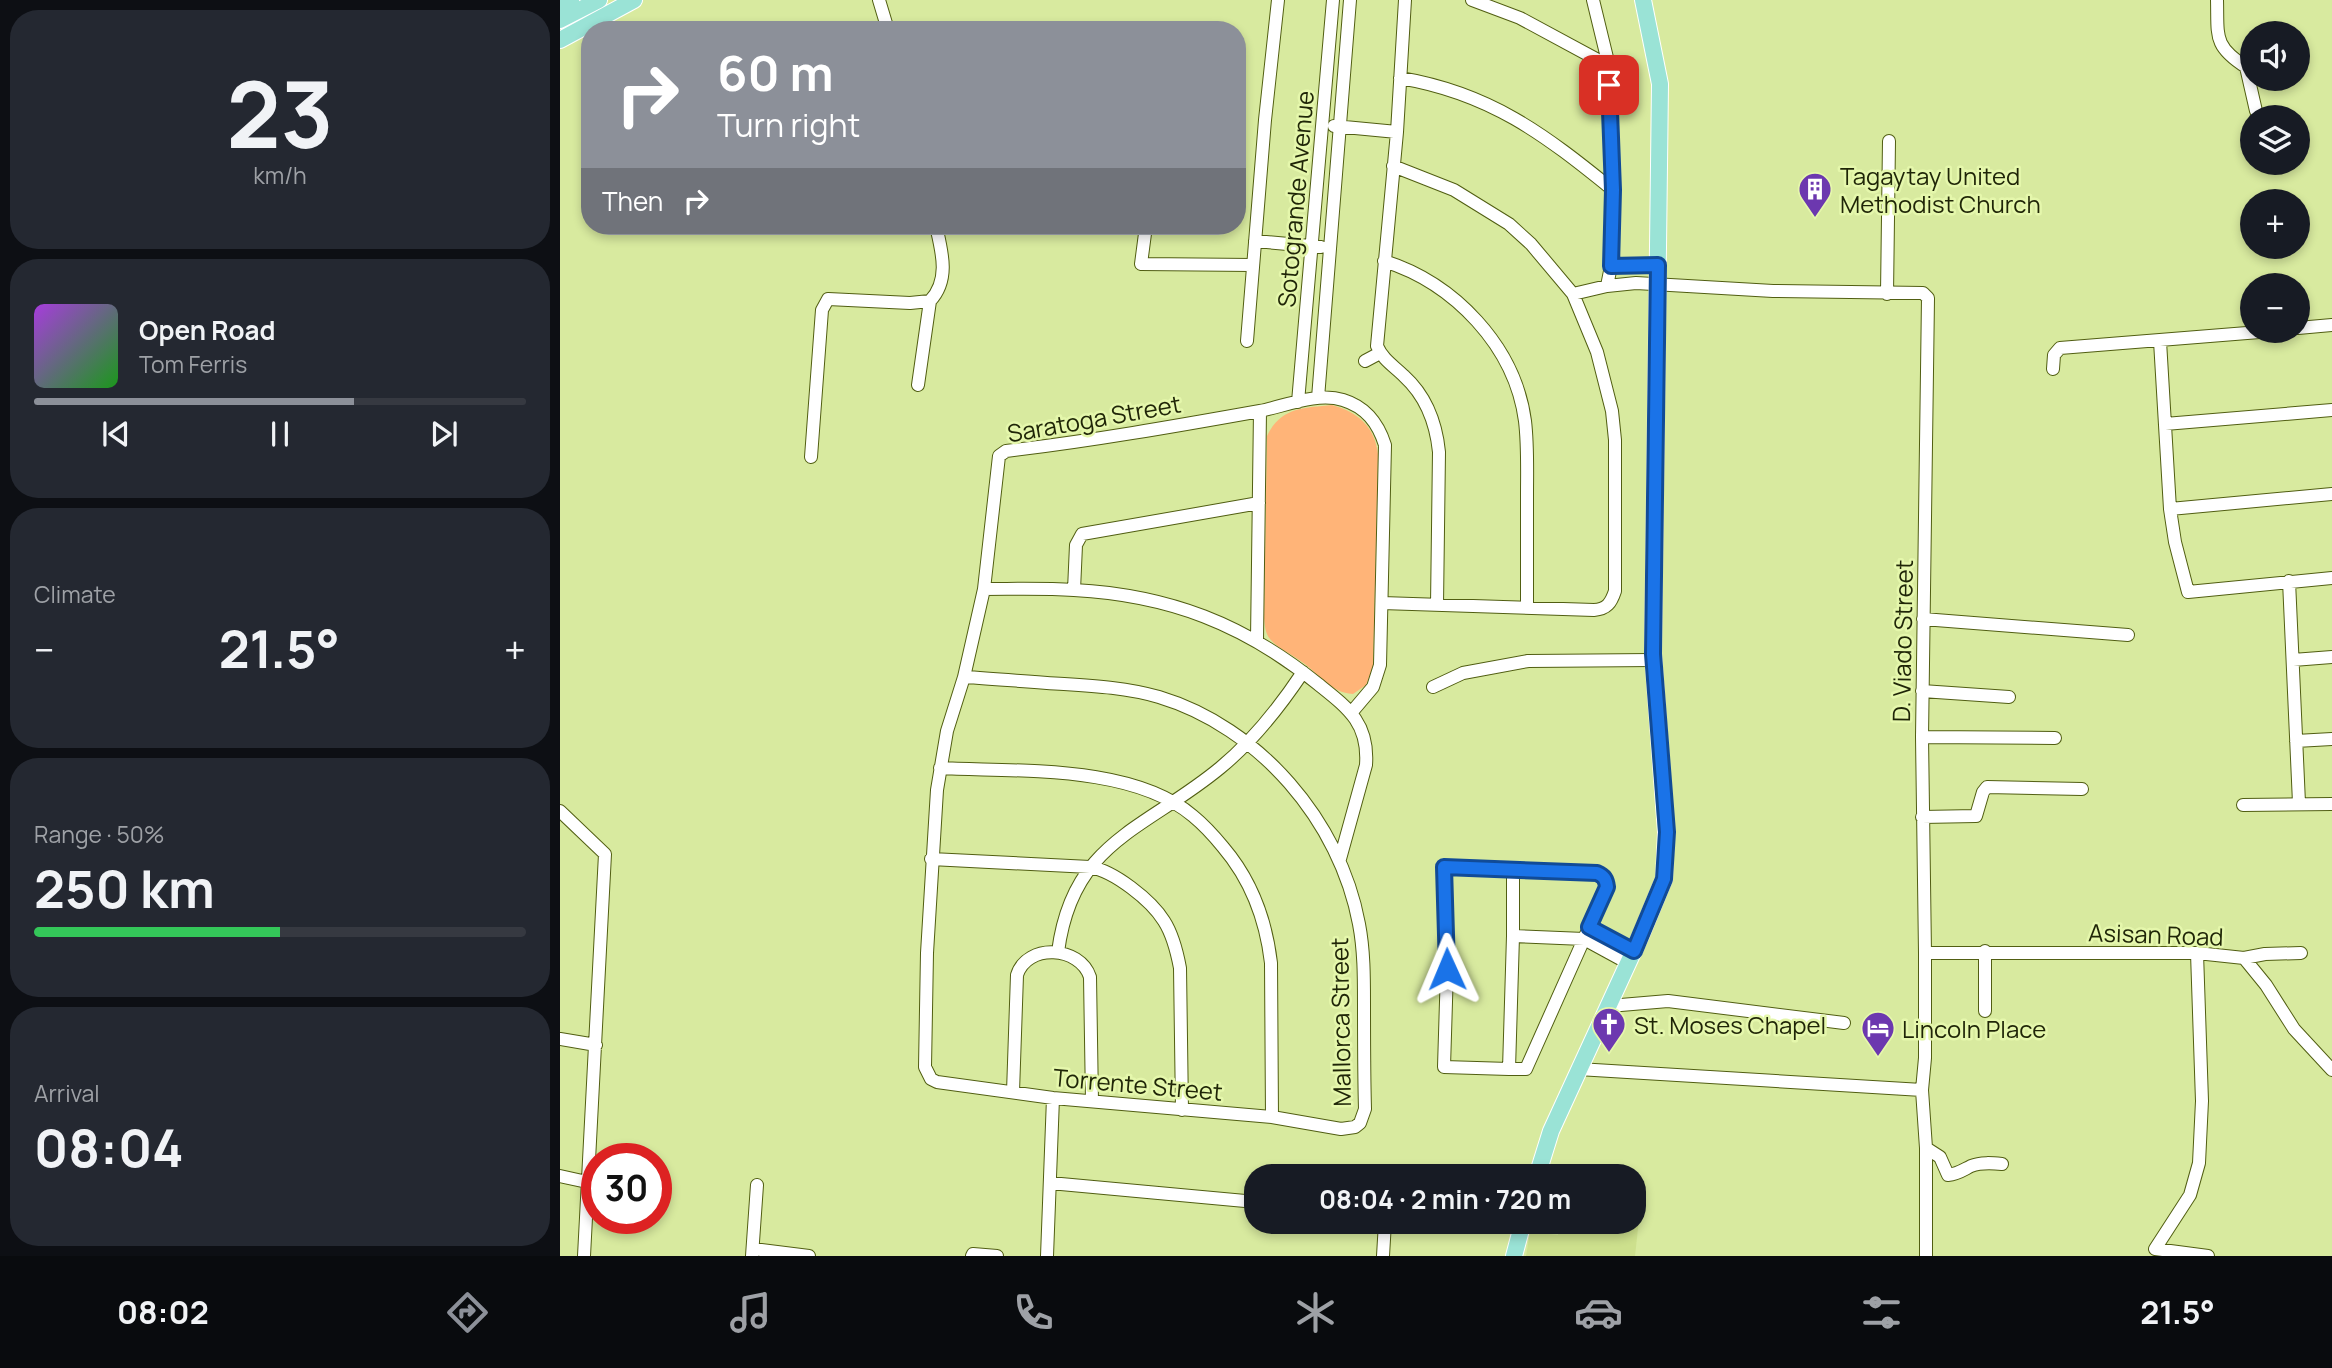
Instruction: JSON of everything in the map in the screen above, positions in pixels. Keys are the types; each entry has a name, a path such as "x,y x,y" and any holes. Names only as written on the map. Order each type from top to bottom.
{"main road":[{"path":"560,6 571,0"},
{"path":"595,21 634,0"},
{"path":"1541,1164 1551,1131 1664,879 1667,832 1653,660 1660,84 1643,0"},
{"path":"560,20 598,1"},
{"path":"560,40 581,29"},
{"path":"1514,1256 1520,1234"}],"street":[{"path":"879,0 885,21"},
{"path":"1247,341 1278,0"},
{"name":"Sotogrande Avenue","path":"1298,402 1333,0"},
{"name":"Sotogrande Avenue","path":"1318,398 1350,0"},
{"path":"1405,0 1397,132 1377,331 1380,353 1415,389 1432,415 1437,432 1437,605"},
{"path":"1472,0 1520,18 1609,66"},
{"path":"1593,0 1609,66 1613,190 1611,266 1606,286"},
{"path":"2217,0 2218,40 2230,57 2246,67 2255,105"},
{"path":"1400,78 1427,82 1456,91 1524,122 1613,190"},
{"path":"1323,125 1397,132"},
{"path":"1887,294 1889,141"},
{"path":"1382,603 1602,609 1609,605 1615,591 1615,440 1612,411 1597,352 1573,294 1538,251 1509,224 1454,190 1393,166"},
{"path":"918,385 930,301 939,291 944,272 938,235"},
{"path":"1145,235 1141,264 1253,265"},
{"path":"1255,241 1330,248"},
{"path":"1384,261 1413,272 1464,306 1487,333 1506,363 1525,420 1527,608"},
{"path":"1611,266 1658,265"},
{"name":"D. Viado Street","path":"1573,294 1606,286 1636,283 1887,294 1923,293 1928,298 1922,691 1925,953 1925,1058 1922,1090 1926,1148 1926,1256"},
{"path":"811,457 822,310 828,299 910,303 930,301"},
{"path":"2310,327 2332,326"},
{"path":"2053,369 2054,355 2060,348 2240,334"},
{"path":"2160,341 2170,509 2188,593 2332,578"},
{"path":"1365,361 1380,353"},
{"name":"Saratoga Street","path":"925,1067 931,859 940,768 984,589 999,456 1006,451 1260,411 1318,398 1343,400 1360,407 1373,418 1385,445 1382,603 1378,676 1373,687 1351,713"},
{"path":"2165,424 2332,410"},
{"path":"1257,640 1260,411"},
{"path":"2170,509 2332,494"},
{"path":"1074,590 1076,545 1082,534 1259,503"},
{"path":"2289,581 2299,803"},
{"path":"984,589 1074,590 1147,599 1179,607 1222,622 1257,640 1303,672 1351,713 1364,734 1366,765 1340,859"},
{"path":"1923,619 2128,635"},
{"path":"2292,660 2332,657"},
{"path":"1433,687 1463,673 1528,661 1653,660"},
{"path":"1058,952 1063,920 1070,899 1090,867 1117,838 1206,779 1249,743 1303,672"},
{"name":"Mallorca Street","path":"964,677 1097,685 1158,697 1186,707 1249,743 1275,767 1324,831 1340,859 1359,924 1364,962 1365,1109 1360,1123 1355,1127"},
{"path":"1922,691 2009,697"},
{"path":"1922,737 2055,737"},
{"path":"2296,741 2332,738"},
{"path":"940,768 1103,778 1127,783 1174,802 1193,816 1243,873 1264,921 1271,964 1272,1117"},
{"path":"1922,817 1976,816 1987,787 2082,789"},
{"path":"2243,805 2332,804"},
{"path":"560,811 606,854 590,1143"},
{"path":"931,859 1103,869 1150,904 1165,921 1175,946 1181,996 1182,1110"},
{"path":"1444,867 1513,868 1597,873 1606,881 1607,887 1526,1069 1444,1067 1447,969 1444,867"},
{"path":"1508,1069 1513,868"},
{"path":"1513,936 1586,933 1631,957"},
{"path":"1984,951 1985,1011"},
{"path":"1013,1093 1020,968 1028,958 1058,952 1081,961 1087,967 1090,977 1092,1101"},
{"name":"Asisan Road","path":"1925,953 2197,953 2244,958 2266,985 2294,1029 2332,1070"},
{"path":"2197,953 2202,1101 2199,1163 2190,1195 2155,1249 2208,1256"},
{"path":"2244,958 2265,954 2301,953"},
{"path":"1609,1006 1668,1001 1844,1023"},
{"path":"560,1039 597,1045"},
{"name":"Torrente Street","path":"925,1067 931,1079 937,1082 1013,1093 1272,1117 1341,1129 1355,1127"},
{"path":"1578,1069 1922,1090"},
{"path":"1048,1256 1053,1098"},
{"path":"1926,1148 1940,1157 1948,1175 1986,1163 2002,1164"},
{"path":"560,1176 581,1181"},
{"path":"1050,1183 1244,1201"},
{"path":"757,1185 753,1253 809,1256"},
{"path":"584,1256 585,1234"},
{"path":"1383,1256 1384,1234"},
{"path":"972,1256 997,1256"}],"shaded area":[{"path":"1332,405 1350,412 1364,422 1373,436 1378,454 1373,667 1366,685 1353,694 1332,687 1302,662 1273,643 1267,634 1264,618 1267,436 1286,414 1302,408"},
{"path":"1530,1234 1637,1234 1635,1256 1526,1256"}],"place":[{"name":"Tagaytay United Methodist Church","path":"1815,219"},
{"name":"St. Moses Chapel","path":"1609,1054"},
{"name":"Lincoln Place","path":"1878,1058"}],"route":[{"path":"1447,969 1444,867 1597,873 1606,881 1607,887 1589,927 1634,951 1664,879 1667,832 1653,654 1658,265 1611,266 1613,190 1609,85"}]}
